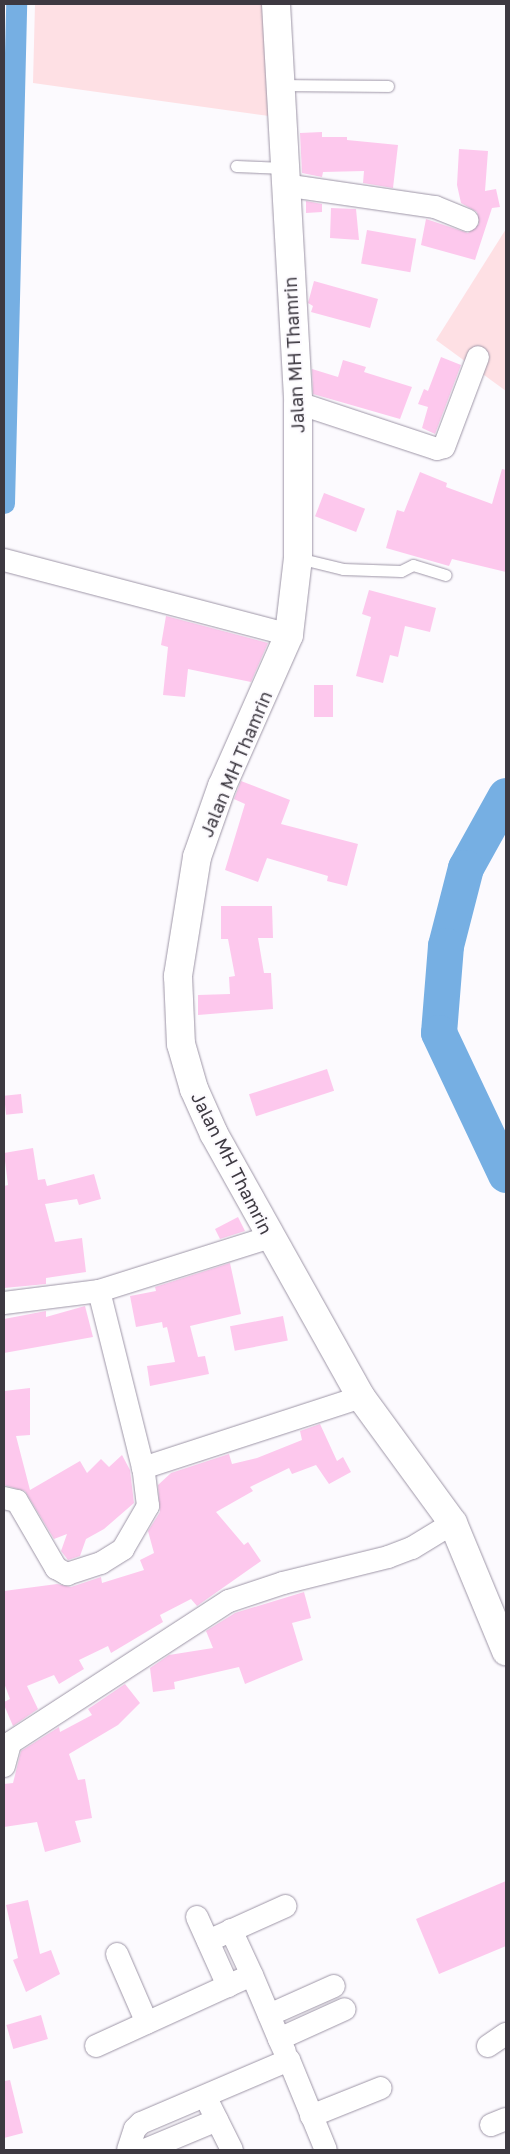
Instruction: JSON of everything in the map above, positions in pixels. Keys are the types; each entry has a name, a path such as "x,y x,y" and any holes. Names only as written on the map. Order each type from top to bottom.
{"street":[{"name":"Jalan MH Thamrin","path":"276,4 298,403 298,558 289,635 222,786 197,857 178,976 181,1044 194,1090 270,1237 360,1397 453,1523 506,1651"},
{"path":"284,176 435,207 468,220"},
{"path":"298,403 437,449 444,447 478,357"},
{"path":"6,560 289,635"},
{"path":"4,1303 99,1291 270,1237"},
{"path":"4,1498 17,1501 56,1568 67,1574 101,1563 123,1549 148,1506 143,1468 99,1291"},
{"path":"143,1468 360,1397"},
{"path":"4,1766 10,1742 230,1601 283,1583 388,1557 412,1548 453,1523"},
{"path":"208,1941 286,1906"},
{"path":"197,1916 228,1986"},
{"path":"232,1930 326,2150"},
{"path":"116,1954 147,2022"},
{"path":"96,2046 252,1975"},
{"path":"269,2015 334,1986"},
{"path":"279,2038 345,2009"},
{"path":"488,2046 506,2034"},
{"path":"128,2150 135,2129 141,2123 289,2060"},
{"path":"311,2116 381,2088"},
{"path":"205,2096 232,2150"},
{"path":"145,2150 217,2120"}],"lane":[{"path":"281,84 388,86"},
{"path":"236,166 284,176"},
{"path":"298,558 343,569 401,571 413,565 446,575"}],"shaded area":[{"path":"35,4 288,4 269,116 33,83"},
{"path":"506,229 506,391 436,340"}],"building":[{"path":"322,132 322,137 347,137 347,140 398,145 393,188 363,183 364,171 323,172 322,177 302,173 300,133"},
{"path":"459,149 488,151 485,191 496,189 500,207 492,208 475,260 421,245 426,219 468,233 479,224 477,212 461,203 457,185"},
{"path":"306,201 322,204 322,212 306,213"},
{"path":"331,208 356,209 359,240 330,238"},
{"path":"367,230 416,239 410,272 361,263"},
{"path":"314,281 378,299 370,328 311,312 313,306 308,303"},
{"path":"441,357 461,365 435,434 422,428 428,407 418,404 424,389 428,391"},
{"path":"343,360 366,367 364,372 412,387 400,419 313,394 312,369 338,377"},
{"path":"502,469 506,470 506,572 452,559 449,566 386,548 397,510 404,512 420,472 447,483 446,487 492,504"},
{"path":"324,493 365,509 356,532 315,516"},
{"path":"369,590 436,608 430,632 405,626 398,657 390,655 383,683 356,676 371,617 362,614"},
{"path":"166,616 268,643 251,682 188,669 185,697 163,695 168,647 161,645"},
{"path":"314,685 333,685 333,717 314,717"},
{"path":"241,781 290,800 281,824 358,844 347,886 327,881 328,876 267,858 258,882 225,870 245,804 234,799"},
{"path":"221,906 272,906 273,938 258,938 264,973 271,973 273,1009 198,1015 198,995 230,994 229,977 235,976 228,939 221,939"},
{"path":"327,1069 334,1091 256,1116 249,1094"},
{"path":"21,1094 23,1113 6,1115 4,1096"},
{"path":"33,1148 38,1180 45,1179 47,1186 94,1174 101,1199 79,1205 77,1199 45,1204 55,1242 82,1238 86,1272 46,1278 46,1284 4,1288 4,1186 8,1185 4,1153"},
{"path":"238,1217 245,1231 220,1239 215,1229"},
{"path":"230,1263 241,1314 190,1326 198,1357 205,1356 209,1374 150,1386 147,1366 175,1362 167,1327 163,1328 162,1322 136,1327 130,1296 156,1291 155,1287"},
{"path":"85,1306 93,1337 4,1353 4,1319 46,1311 46,1317"},
{"path":"283,1316 288,1341 235,1351 230,1326"},
{"path":"30,1388 30,1435 16,1436 30,1490 80,1461 87,1473 101,1459 109,1467 122,1455 130,1470 134,1503 104,1529 86,1539 80,1556 68,1560 61,1551 67,1534 54,1539 25,1491 4,1485 4,1391"},
{"path":"320,1424 337,1461 343,1457 351,1472 329,1484 316,1465 292,1474 289,1468 250,1487 253,1491 216,1512 244,1545 248,1542 261,1561 197,1606 191,1599 160,1615 163,1622 111,1653 108,1646 79,1660 84,1669 59,1684 54,1675 27,1686 38,1709 13,1726 4,1705 4,1702 10,1699 4,1683 4,1591 57,1584 71,1587 101,1577 102,1583 144,1570 140,1560 154,1553 148,1531 160,1512 158,1485 171,1473 229,1454 232,1464 257,1458 302,1440 300,1431"},
{"path":"304,1592 311,1618 292,1623 303,1660 245,1684 239,1667 174,1682 175,1689 153,1692 150,1668 169,1655 213,1648 206,1631 235,1613"},
{"path":"125,1684 140,1703 118,1725 69,1754 78,1780 85,1779 92,1818 75,1821 81,1842 45,1852 37,1822 4,1827 4,1784 13,1783 21,1751 59,1727 60,1732 92,1715 88,1709"},
{"path":"506,1881 506,1946 439,1974 416,1919"},
{"path":"28,1900 40,1954 51,1950 60,1974 26,1992 13,1960 18,1958 6,1905"},
{"path":"41,2015 48,2039 13,2049 6,2025"},
{"path":"10,2080 23,2133 4,2138 4,2081"}],"waterway":[{"path":"4,503 16,4"},
{"path":"506,796 466,868 446,946 439,1033 506,1175"}]}
